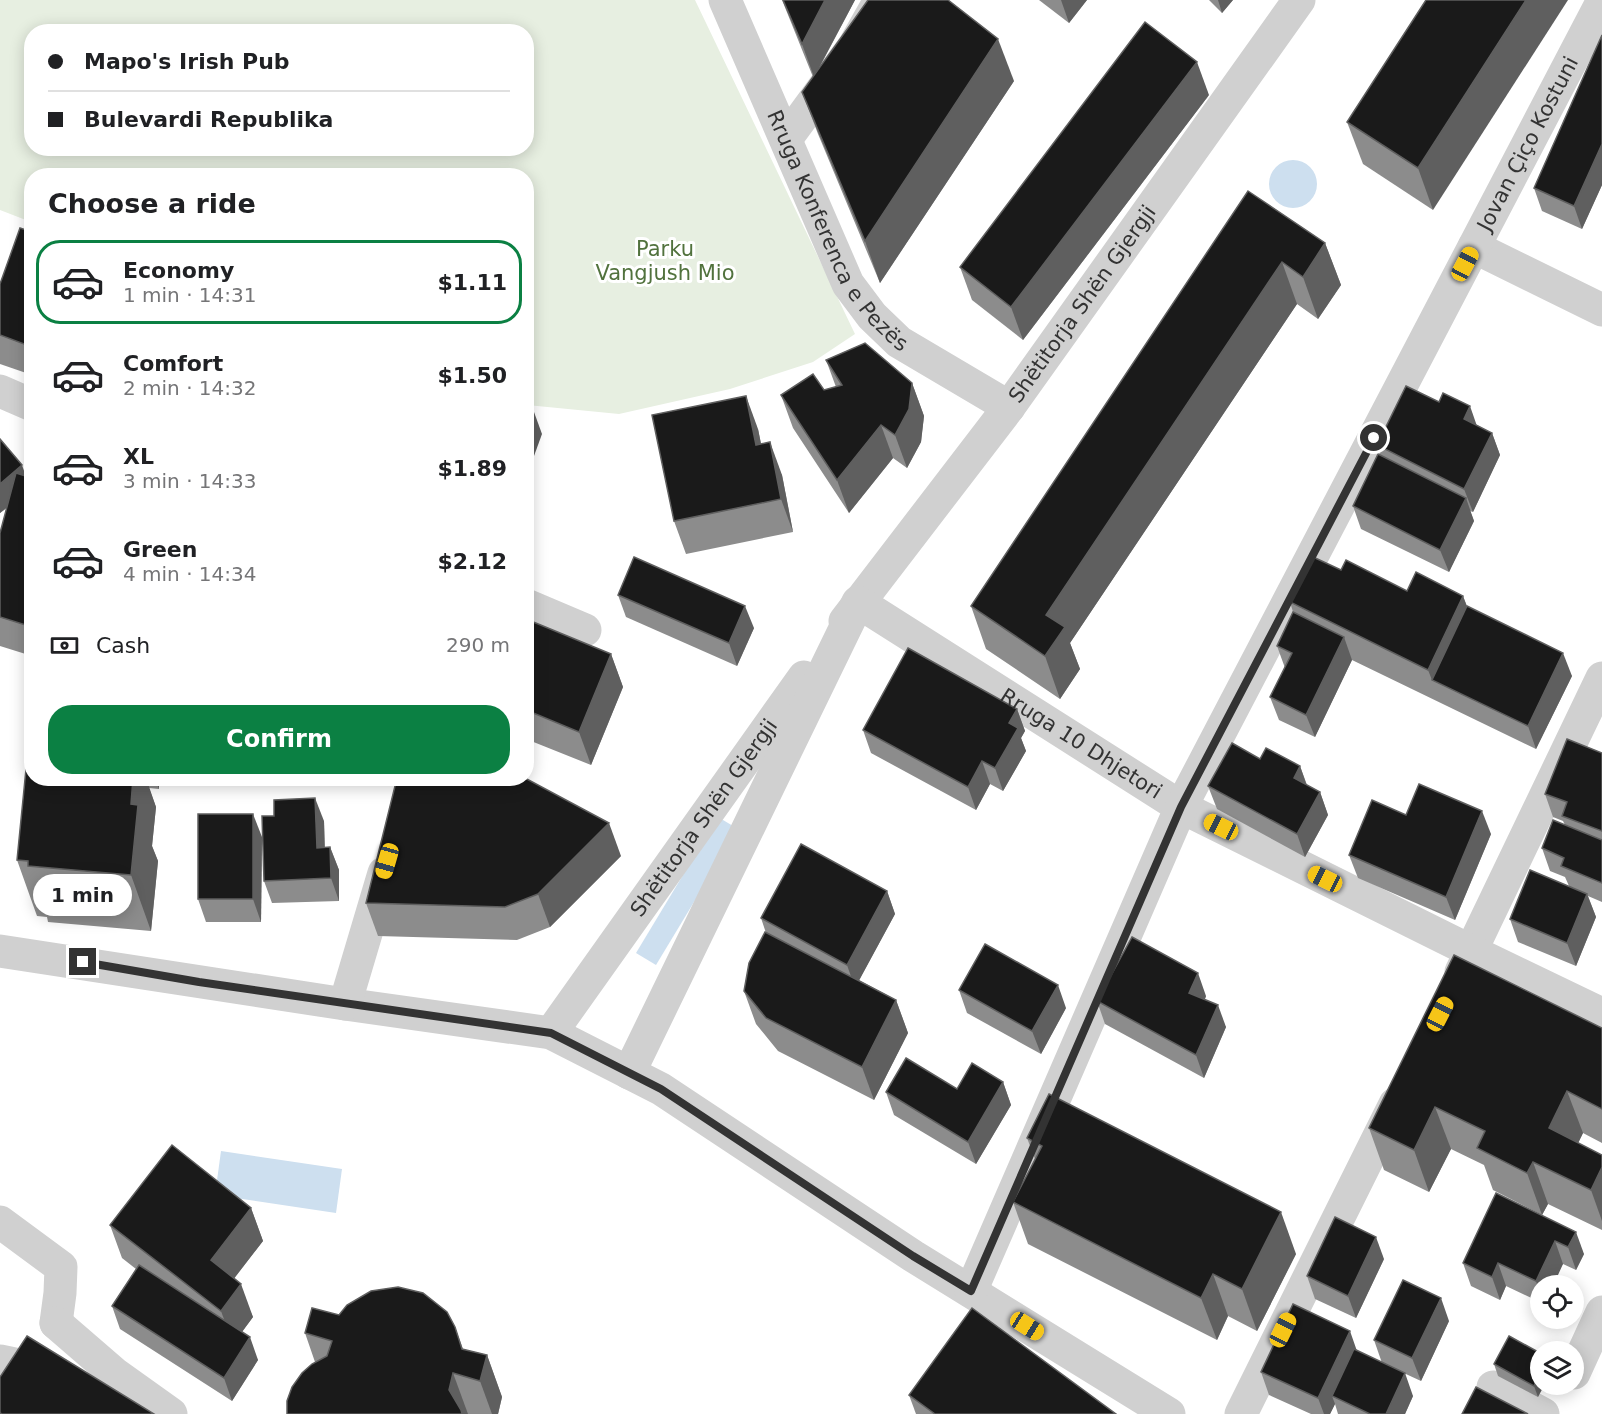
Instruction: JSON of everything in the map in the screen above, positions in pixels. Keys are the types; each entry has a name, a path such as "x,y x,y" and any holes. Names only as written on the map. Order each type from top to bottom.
{"street":[{"name":"Rruga Konferenca e Pezës","path":"725,0 848,284 872,316 899,342 1009,407"},
{"path":"786,139 854,46 880,0"},
{"name":"Shëtitorja Shën Gjergji","path":"551,1033 858,602 1009,407 1299,0"},
{"name":"Jovan Çiço Kostuni","path":"971,1291 1181,807 1602,2"},
{"path":"1474,247 1602,310"},
{"path":"0,391 24,402"},
{"name":"Shëtitorja Shën Gjergji","path":"629,1073 858,602"},
{"name":"Rruga 10 Dhjetori","path":"858,602 1181,807 1602,1014"},
{"path":"534,608 585,630"},
{"path":"1450,993 1602,678"},
{"path":"345,1004 390,850"},
{"path":"0,951 551,1033 661,1089 913,1256 1169,1414"},
{"path":"1241,1414 1408,1077"},
{"path":"0,1222 61,1267 56,1323 9,1363 5,1394"},
{"path":"1584,1351 1602,1312"},
{"path":"56,1323 115,1374 171,1414"},
{"path":"1493,1387 1544,1414"},
{"path":"1554,1414 1563,1395"}],"green space":[{"name":"Parku Vangjush Mio","path":"0,0 695,0 855,334 813,362 730,389 619,414 534,406 534,168 24,168 24,219 0,210"}],"water":[{"path":"1288,160 1298,160 1310,167 1317,179 1317,189 1310,201 1298,208 1288,208 1273,197 1269,189 1269,179 1280,164"},
{"path":"718,817 738,829 656,965 636,953"},
{"path":"221,1151 342,1169 336,1213 215,1195"}],"building":[{"path":"783,0 825,0 802,44"},
{"path":"868,0 948,0 998,39 865,241 802,92"},
{"path":"1426,0 1526,0 1418,168 1347,122"},
{"path":"1145,22 1197,62 1011,307 960,267"},
{"path":"1602,35 1602,144 1574,206 1534,188"},
{"path":"1248,191 1325,243 1303,277 1282,262 1046,615 1065,627 1045,656 971,606"},
{"path":"20,228 24,229 24,344 0,335 0,284"},
{"path":"865,343 912,383 909,409 895,435 881,425 837,480 781,395 813,374 824,390 842,385 826,360"},
{"path":"1406,386 1439,402 1443,393 1470,406 1464,419 1492,433 1464,489 1377,445"},
{"path":"746,396 756,445 770,442 781,499 674,521 652,415"},
{"path":"0,439 22,465 0,484"},
{"path":"1378,454 1466,498 1440,550 1353,506"},
{"path":"16,473 24,476 24,624 0,617 0,533"},
{"path":"1311,556 1341,570 1346,560 1407,591 1416,572 1463,596 1428,670 1290,602"},
{"path":"634,557 745,606 729,643 618,595"},
{"path":"1467,606 1563,653 1528,726 1432,680"},
{"path":"1293,612 1344,637 1306,715 1270,697 1292,653 1277,646"},
{"path":"534,622 611,654 579,732 534,713"},
{"path":"908,648 1017,709 1009,723 1018,728 995,768 982,761 968,787 863,730"},
{"path":"1567,739 1602,753 1602,831 1562,816 1567,802 1545,794"},
{"path":"1232,743 1260,759 1266,748 1300,766 1294,778 1320,792 1297,834 1208,786"},
{"path":"534,783 609,823 538,894 505,907 366,903 395,786 534,786"},
{"path":"1419,784 1482,811 1446,897 1349,855 1372,800 1406,815"},
{"path":"24,786 132,786 131,804 138,805 131,875 28,866 28,861 17,860"},
{"path":"315,798 317,848 330,847 331,878 264,881 262,816 274,816 274,800"},
{"path":"198,814 253,814 253,899 198,899"},
{"path":"1553,820 1602,840 1602,883 1561,866 1564,858 1542,848"},
{"path":"801,844 887,891 847,965 761,918"},
{"path":"1530,870 1587,894 1567,943 1510,919"},
{"path":"765,932 896,1000 862,1067 766,1018 744,991 749,963"},
{"path":"1132,937 1198,973 1189,993 1218,1005 1196,1055 1097,1001"},
{"path":"985,944 1058,985 1032,1031 959,990"},
{"path":"1454,955 1602,1028 1602,1109 1567,1091 1549,1128 1602,1155 1602,1167 1591,1190 1533,1162 1527,1173 1477,1148 1485,1131 1435,1107 1414,1150 1369,1128"},
{"path":"906,1058 957,1089 972,1063 1003,1082 968,1142 886,1092"},
{"path":"1049,1094 1281,1212 1242,1289 1213,1274 1201,1298 1013,1202 1042,1146 1027,1138"},
{"path":"172,1145 251,1208 211,1260 241,1284 221,1311 110,1225"},
{"path":"1496,1193 1576,1232 1568,1247 1555,1241 1539,1275 1530,1275 1530,1278 1498,1263 1492,1277 1463,1263"},
{"path":"1335,1217 1376,1237 1348,1296 1307,1276"},
{"path":"139,1265 250,1337 224,1378 112,1306"},
{"path":"1403,1280 1441,1298 1412,1358 1374,1340"},
{"path":"398,1287 423,1293 447,1312 462,1349 487,1355 480,1381 453,1373 449,1390 462,1414 287,1414 287,1401 292,1387 312,1364 327,1356 332,1341 305,1333 312,1308 339,1315 347,1305 371,1291"},
{"path":"1293,1304 1350,1331 1318,1398 1261,1372"},
{"path":"972,1308 1116,1414 935,1414 909,1395"},
{"path":"27,1336 154,1414 0,1413 0,1377"},
{"path":"1509,1336 1530,1348 1530,1384 1494,1364"},
{"path":"1354,1349 1405,1373 1386,1414 1370,1414 1332,1396"},
{"path":"1476,1387 1528,1414 1462,1414"}],"route":[{"path":"83,962 199,982 551,1033 661,1089 913,1256 971,1291 1181,807 1374,438"}]}
